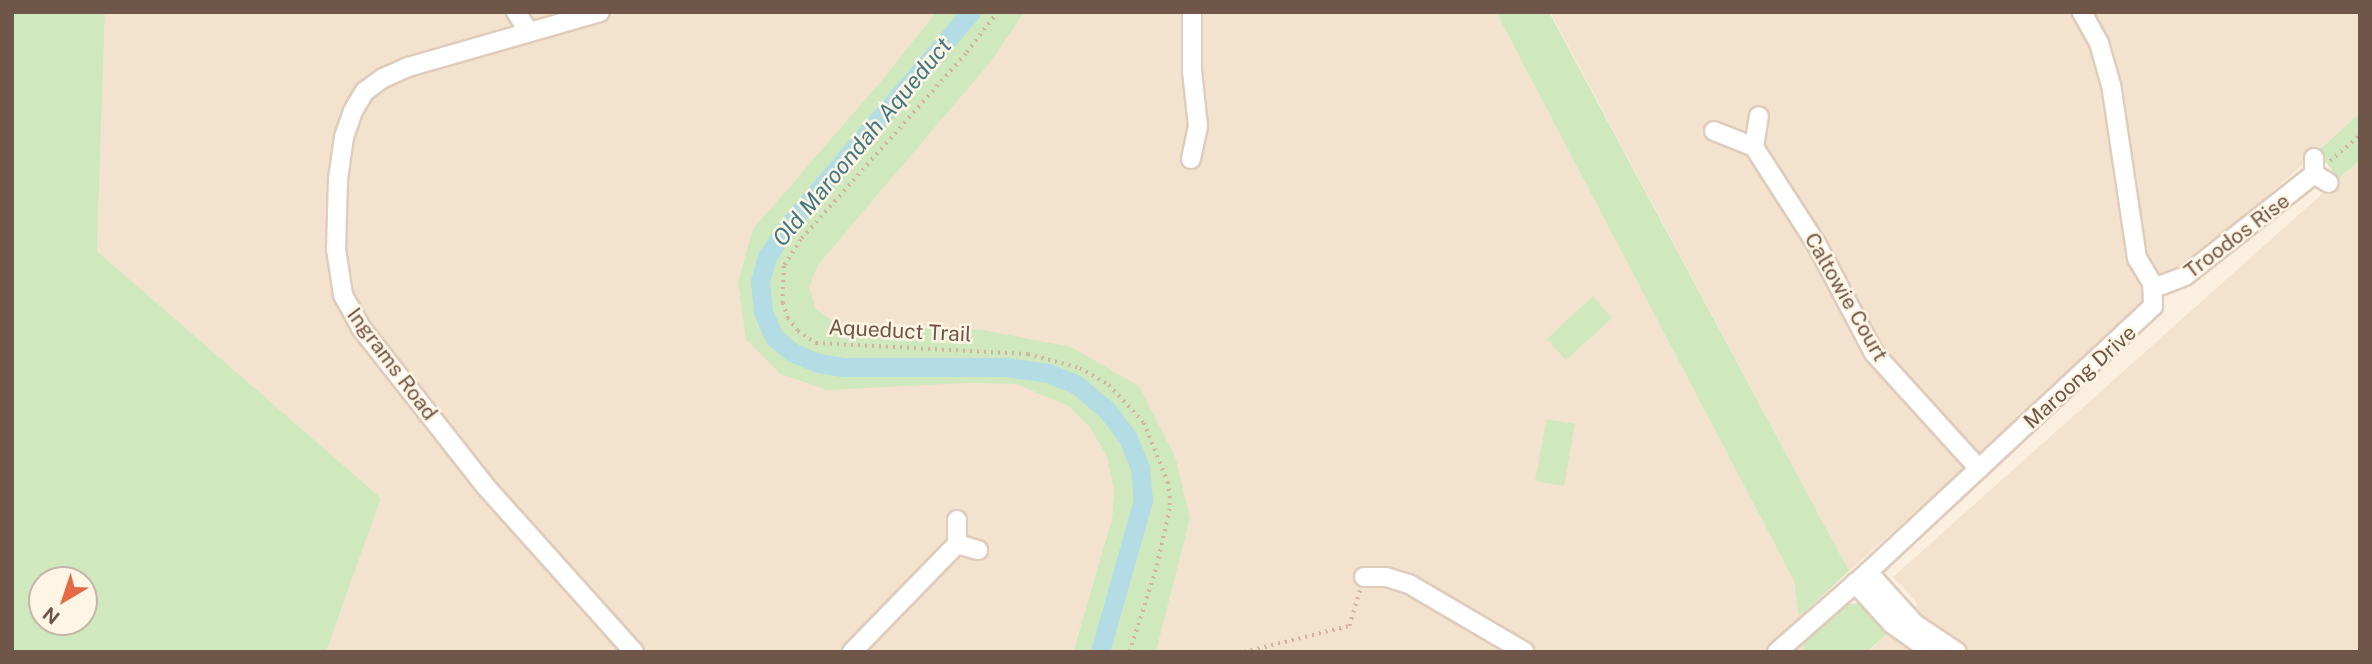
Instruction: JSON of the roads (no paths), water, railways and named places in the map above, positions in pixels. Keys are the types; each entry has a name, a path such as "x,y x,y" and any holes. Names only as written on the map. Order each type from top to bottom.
{"street":[{"path":"516,12 529,32"},
{"name":"Ingrams Road","path":"600,12 408,67 383,78 365,91 348,124 342,149 337,208 340,280 348,306 361,328 474,472 634,652"},
{"path":"1191,159 1198,126 1192,71 1192,12"},
{"path":"2082,12 2098,43 2107,70 2137,258 2154,288"},
{"path":"1714,131 1754,147 1759,117"},
{"name":"Caltowie Court","path":"1754,147 1814,239 1874,353 1979,469"},
{"name":"Troodos Rise","path":"2154,288 2179,280 2192,272 2319,172"},
{"name":"Maroong Drive","path":"1777,652 2145,317 2154,306 2154,288"},
{"path":"852,652 957,544 957,520"},
{"path":"957,544 978,550"},
{"path":"1364,578 1386,577 1409,584 1525,652"},
{"path":"1861,578 1892,624 1932,652"},
{"path":"1861,578 1908,617 1957,652"}],"waterway":[{"name":"Old Maroondah Aqueduct","path":"971,12 787,227 767,257 760,282 763,312 774,337 792,352 818,363 842,367 1006,367 1048,373 1077,385 1107,410 1128,438 1140,467 1143,500 1100,652"}]}
